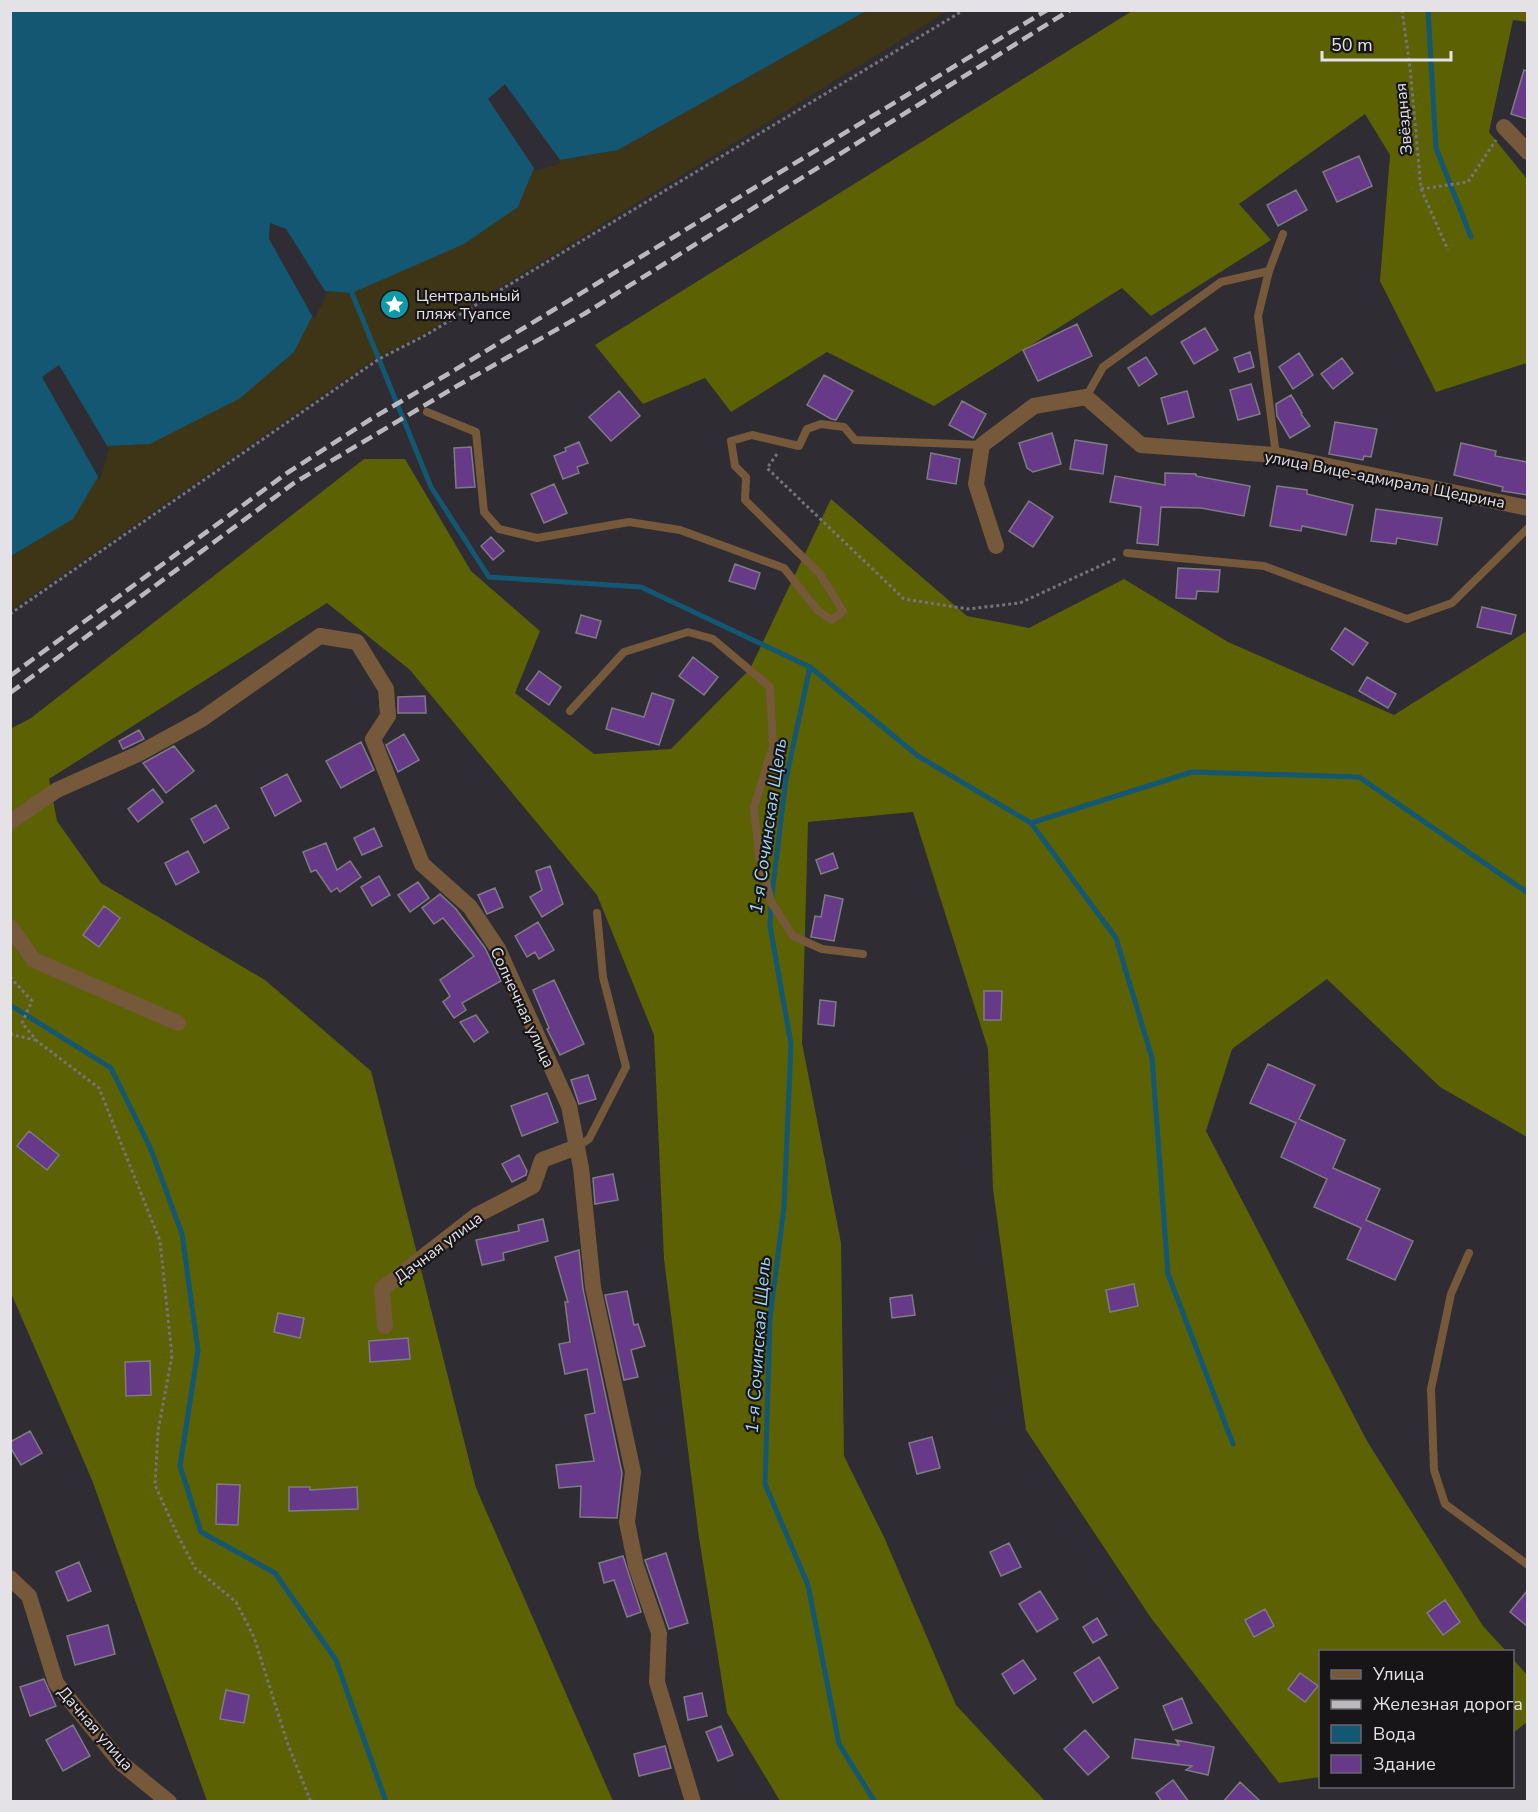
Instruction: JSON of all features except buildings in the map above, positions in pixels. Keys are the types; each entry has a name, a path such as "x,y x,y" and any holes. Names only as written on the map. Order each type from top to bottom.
{"street":[{"path":"1504,127 1527,152"},
{"path":"996,546 976,484 982,445 1034,406 1086,397"},
{"name":"улица Вице-адмирала Щедрина","path":"1086,397 1141,445 1276,455 1527,508"},
{"name":"Солнечная улица","path":"10,822 57,790 138,754 202,719 320,636 357,642 386,689 388,716 373,740 422,864 470,907 498,949 569,1106 581,1168 593,1287 633,1472 627,1522 636,1566 659,1633 657,1682 693,1802"},
{"path":"10,927 34,960 178,1023"},
{"name":"Дачная улица","path":"385,1326 382,1289 477,1215 534,1186 542,1160 577,1148"},
{"name":"Дачная улица","path":"10,1578 29,1596 56,1683 121,1763 169,1802"}],"lane":[{"path":"1276,455 1258,316 1269,271 1283,234"},
{"path":"1086,397 1103,367 1221,282 1269,271"},
{"path":"427,412 476,432 484,512 499,529 537,538 629,522 680,530 784,568 818,610 832,620 843,611 820,574 745,500 746,477 735,466 731,441 752,435 800,446 807,429 821,424 844,427 855,440 982,445"},
{"path":"1127,554 1264,566 1407,619 1452,603 1527,528"},
{"path":"570,711 624,652 688,632 712,639 770,687 773,746 754,807 759,855 771,902 793,936 822,949 863,954"},
{"path":"577,1148 590,1139 626,1067 603,977 597,913"},
{"path":"1469,1253 1451,1294 1431,1389 1434,1470 1445,1504 1527,1565"}],"path":[{"path":"10,614 379,359 426,335 964,10"},
{"name":"Звёздная","path":"1402,10 1410,67 1421,189 1448,250"},
{"path":"1421,189 1468,182 1504,127"},
{"path":"784,444 766,468 904,599 968,609 1020,603 1127,554"},
{"path":"10,976 32,1001 22,1023 37,1041 99,1088 160,1241 172,1356 159,1431 155,1485 195,1568 236,1602 254,1637 287,1742 311,1802"},
{"path":"10,1034 37,1041"}],"shaded area":[{"path":"1132,11 1527,11 1527,22 1513,20 1489,132 1527,179 1527,363 1436,392 1380,281 1390,155 1365,114 1239,204 1271,240 1151,316 1122,288 934,406 827,352 731,412 705,378 643,404 595,345"},
{"path":"364,459 405,459 471,571 540,631 515,693 594,754 671,749 750,669 831,499 967,616 1029,628 1124,579 1228,642 1394,715 1527,631 1527,1137 1440,1087 1327,979 1232,1049 1206,1131 1367,1441 1483,1626 1505,1650 1319,1650 1319,1777 1279,1783 1151,1618 1026,1430 993,1189 988,1049 913,812 808,822 802,1043 841,1243 844,1456 884,1537 956,1705 1045,1801 780,1801 727,1713 699,1538 664,1259 654,1035 597,895 410,670 327,603 49,779 57,821 101,883 265,980 371,1071 476,1488 613,1801 207,1801 92,1480 11,1293 10,729 31,718"},
{"path":"1514,1660 1528,1676 1527,1722 1514,1732"}],"sand":[{"name":"Центральный пляж Туапсе","path":"866,11 948,11 424,334 376,358 11,610 10,556 17,554 107,446 150,444 325,291 352,293 518,207 534,168 560,160 618,150"}],"water":[{"path":"10,11 866,11 618,150 560,160 534,168 518,207 464,244 352,293 325,291 294,352 239,399 150,444 107,446 98,477 73,519 11,556"}],"pier":[{"path":"505,84 561,163 536,171 488,99"},
{"path":"270,223 286,229 327,294 314,319 269,239"},
{"path":"59,365 109,449 100,480 42,377"}],"waterway":[{"path":"1428,10 1436,148 1471,237"},
{"name":"1-я Сочинская Щель","path":"352,293 431,487 489,577 641,587 810,667 786,779 771,902 770,926 791,1044 784,1207 770,1318 765,1484 808,1585 839,1744 875,1802"},
{"path":"810,667 918,756 1031,823 1192,772 1359,777 1528,893"},
{"path":"1031,823 1116,938 1152,1058 1168,1274 1233,1444"},
{"path":"10,1005 111,1068 150,1147 182,1234 198,1350 180,1466 201,1532 275,1573 336,1660 386,1802"}],"railway":[{"path":"10,676 287,473 371,419 1047,10"},
{"path":"10,693 294,483 584,314 1070,10"}],"place":[{"name":"Центральный пляж Туапсе","path":"395,304"}]}
